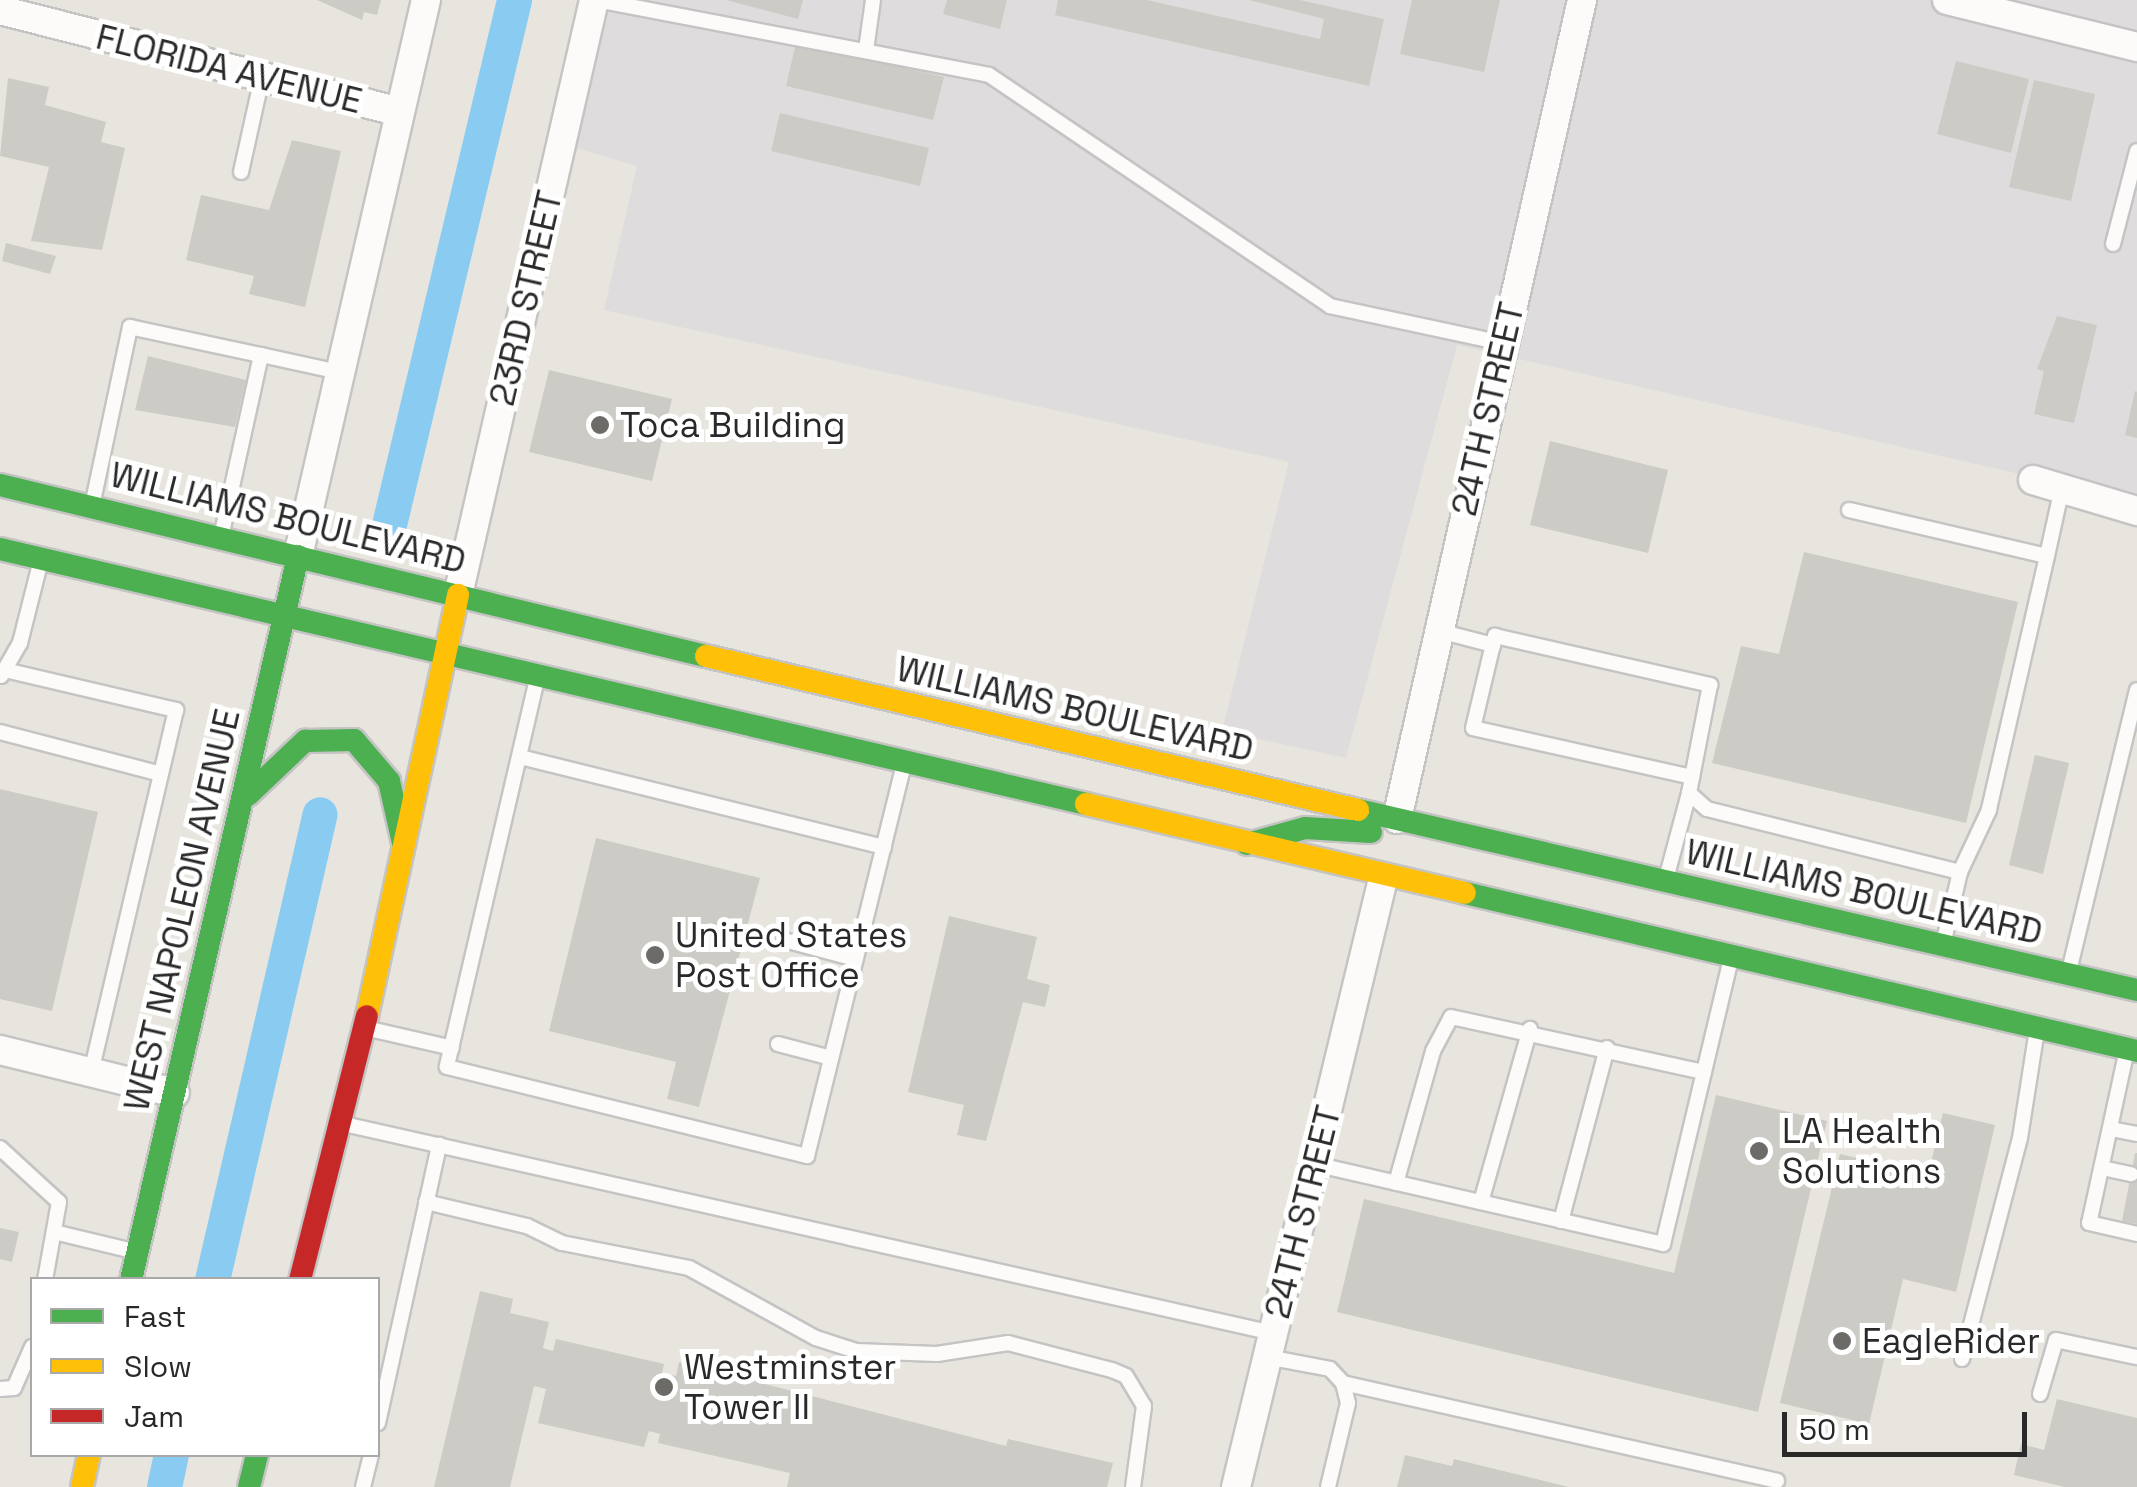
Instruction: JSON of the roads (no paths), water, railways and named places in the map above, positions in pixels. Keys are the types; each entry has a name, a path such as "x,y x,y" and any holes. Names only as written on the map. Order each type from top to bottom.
{"main road":[{"name":"WILLIAMS BOULEVARD","path":"0,485 1665,884 2137,990"},
{"path":"0,549 1383,878 2132,1050"},
{"name":"WEST NAPOLEON AVENUE","path":"132,1277 298,556"},
{"path":"301,1277 406,861 458,595"},
{"path":"242,803 305,741 354,740 376,757 389,780 406,861"},
{"path":"1243,845 1305,828 1365,834 1397,820"},
{"path":"1383,878 1430,854 1535,871 1567,860"},
{"path":"82,1487 89,1457"},
{"path":"250,1487 256,1457"}],"street":[{"path":"298,556 426,0"},
{"name":"23RD STREET","path":"458,595 595,0"},
{"name":"24TH STREET","path":"1397,820 1582,0"},
{"path":"1947,0 2137,47"},
{"name":"FLORIDA AVENUE","path":"0,10 399,112"},
{"path":"2034,480 2137,511"},
{"name":"24TH STREET","path":"1236,1487 1383,878"},
{"path":"0,1050 174,1093"}],"lane":[{"path":"595,0 989,75 1330,306 1503,344"},
{"path":"866,50 873,0"},
{"path":"241,172 262,78"},
{"path":"2113,244 2137,150"},
{"path":"92,506 130,327 340,372"},
{"path":"221,538 261,355"},
{"path":"1943,945 1960,872 1990,810 2062,488"},
{"path":"1848,510 2047,556"},
{"path":"42,559 2,674 176,710 92,1072"},
{"path":"1439,631 1493,645"},
{"path":"1665,884 1691,785 1710,686 1495,636 1473,728 1691,785 1706,808 1960,872"},
{"path":"538,678 447,1067 807,1156 904,765"},
{"path":"2068,974 2137,690"},
{"path":"0,732 161,774"},
{"path":"520,757 884,848"},
{"path":"784,940 856,959"},
{"path":"1314,1164 1664,1244 1731,958"},
{"path":"1396,1183 1432,1051 1450,1017 1530,1029 1704,1072"},
{"path":"363,1028 452,1048"},
{"path":"1962,1359 2020,1138 2037,1028"},
{"path":"1481,1202 1530,1029"},
{"path":"778,1044 831,1058"},
{"path":"1562,1221 1607,1048"},
{"path":"2132,1050 2089,1223 2137,1234"},
{"path":"338,1122 1270,1345 1330,1369 1344,1383 1777,1481"},
{"path":"2111,1129 2137,1134"},
{"path":"380,1414 439,1145"},
{"path":"0,1148 59,1202 46,1277"},
{"path":"2102,1168 2131,1174"},
{"path":"426,1202 528,1226 562,1243 690,1268 816,1338 856,1350 937,1354 1008,1343 1112,1370 1126,1376 1144,1406 1133,1487"},
{"path":"54,1232 137,1252"},
{"path":"2040,1394 2056,1340 2137,1357"},
{"path":"0,1389 14,1388 30,1351"},
{"path":"1328,1487 1348,1403 1344,1383"},
{"path":"363,1487 369,1457"}],"waterway":[{"path":"387,533 514,0"},
{"path":"213,1277 320,814"},
{"path":"164,1487 170,1457"}],"place":[{"name":"Toca Building","path":"600,425"},
{"name":"United States Post Office","path":"655,955"},
{"name":"LA Health Solutions","path":"1759,1151"},
{"name":"EagleRider","path":"1842,1341"},
{"name":"Westminster Tower II","path":"664,1387"}]}
